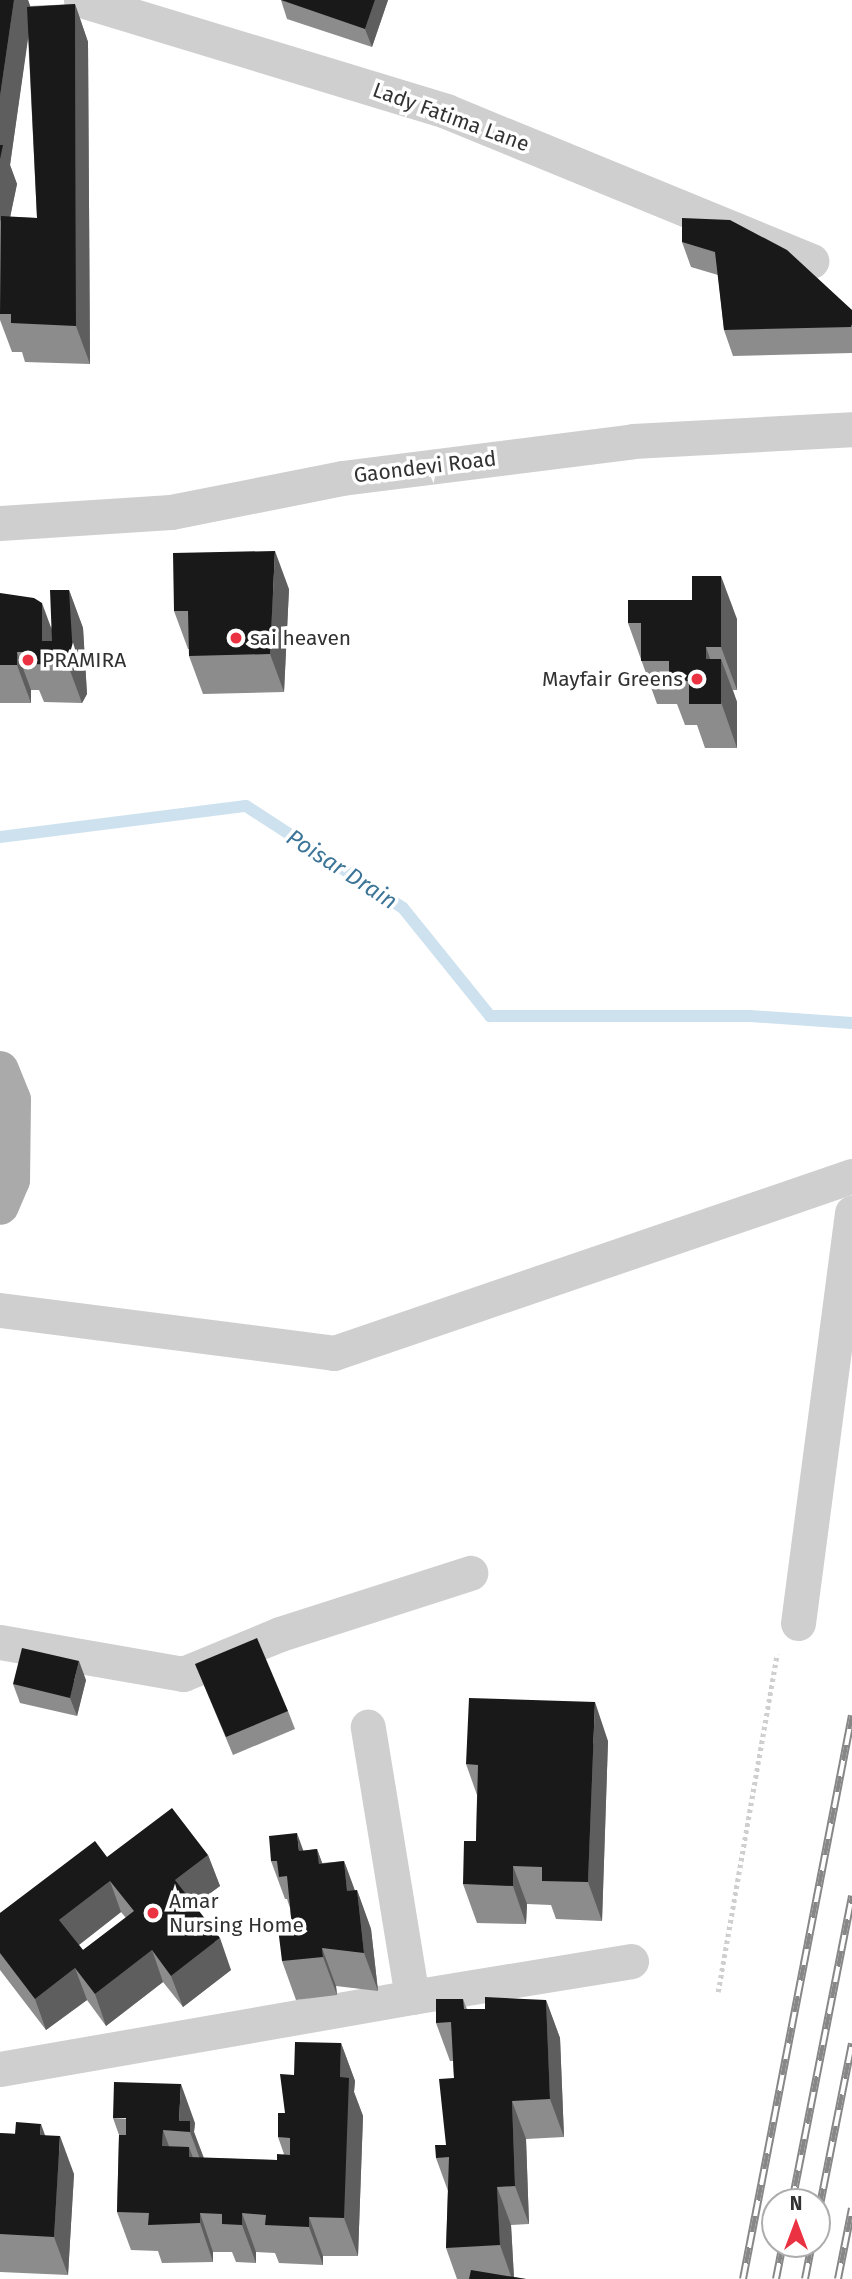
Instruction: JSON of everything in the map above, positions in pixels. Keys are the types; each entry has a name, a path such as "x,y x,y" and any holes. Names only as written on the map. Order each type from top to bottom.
{"main road":[{"path":"0,1070 12,1100 11,1180 0,1206"}],"street":[{"name":"Lady Fatima Lane","path":"81,0 446,111 811,261"},
{"name":"Gaondevi Road","path":"0,523 171,512 342,478 633,441 852,429"},
{"path":"0,1310 334,1353 852,1177"},
{"path":"789,1633 852,1213"},
{"path":"0,1642 183,1674 280,1634 470,1573"},
{"path":"368,1727 412,1997"},
{"path":"0,2069 631,1961"}],"path":[{"path":"718,1992 789,1633"}],"building":[{"path":"0,0 14,0 0,96"},
{"path":"281,0 375,0 365,29"},
{"path":"75,4 76,326 11,323 11,314 0,314 1,216 37,218 27,7"},
{"path":"682,218 730,220 787,250 852,310 851,327 724,330 715,252 682,242"},
{"path":"275,551 270,654 189,656 188,611 174,611 173,553"},
{"path":"692,576 721,576 721,647 706,647 706,659 721,659 721,704 689,704 689,681 669,681 669,661 641,661 641,623 628,623 628,600 692,600"},
{"path":"50,590 69,590 73,656 68,665 30,664 30,652 17,652 17,665 0,665 0,593 34,598 42,603 42,641 52,641"},
{"path":"257,1638 288,1711 226,1737 195,1664"},
{"path":"22,1648 79,1661 70,1698 13,1684"},
{"path":"469,1698 595,1702 588,1882 542,1881 542,1867 513,1866 513,1886 463,1884 464,1841 476,1841 478,1765 466,1764"},
{"path":"172,1808 208,1855 175,1880 220,1938 171,1976 152,1950 95,1994 75,1968 35,1999 0,1953 0,1913 95,1841 107,1857","holes":["110,1881 134,1911 83,1950 59,1920"]},
{"path":"297,1833 299,1851 317,1849 319,1864 344,1861 347,1891 357,1890 364,1953 322,1948 323,1957 282,1961 278,1928 292,1927 287,1876 279,1877 277,1861 271,1861 269,1836"},
{"path":"485,1997 546,2000 550,2099 512,2101 515,2186 497,2187 500,2245 446,2248 449,2157 436,2158 435,2145 446,2145 439,2079 454,2078 451,2022 436,2023 436,1999 463,1999 464,2009 485,2009"},
{"path":"295,2042 341,2043 340,2077 349,2078 344,2218 309,2217 309,2227 265,2225 266,2215 242,2213 242,2225 222,2224 222,2214 200,2213 200,2223 148,2225 149,2213 117,2212 119,2135 126,2135 126,2118 113,2118 114,2082 181,2084 179,2121 190,2121 190,2132 163,2130 162,2146 189,2147 189,2157 277,2160 277,2154 290,2155 290,2138 278,2137 278,2113 285,2113 280,2074 294,2075"},
{"path":"16,2122 41,2124 40,2135 60,2136 54,2237 0,2234 0,2133 15,2134"},
{"path":"471,2270 526,2279 469,2279"}],"waterway":[{"name":"Poisar Drain","path":"0,837 246,806 403,908 490,1016 750,1016 852,1023"}],"railway":[{"path":"743,2279 852,1715"},
{"path":"795,2188 852,1896"},
{"path":"823,2188 852,2043"},
{"path":"838,2279 852,2208"},
{"path":"776,2279 780,2258"},
{"path":"805,2279 809,2258"}],"place":[{"name":"sai heaven","path":"236,638"},
{"name":"PRAMIRA","path":"28,660"},
{"name":"Mayfair Greens","path":"697,679"},
{"name":"Amar Nursing Home","path":"153,1913"}]}
